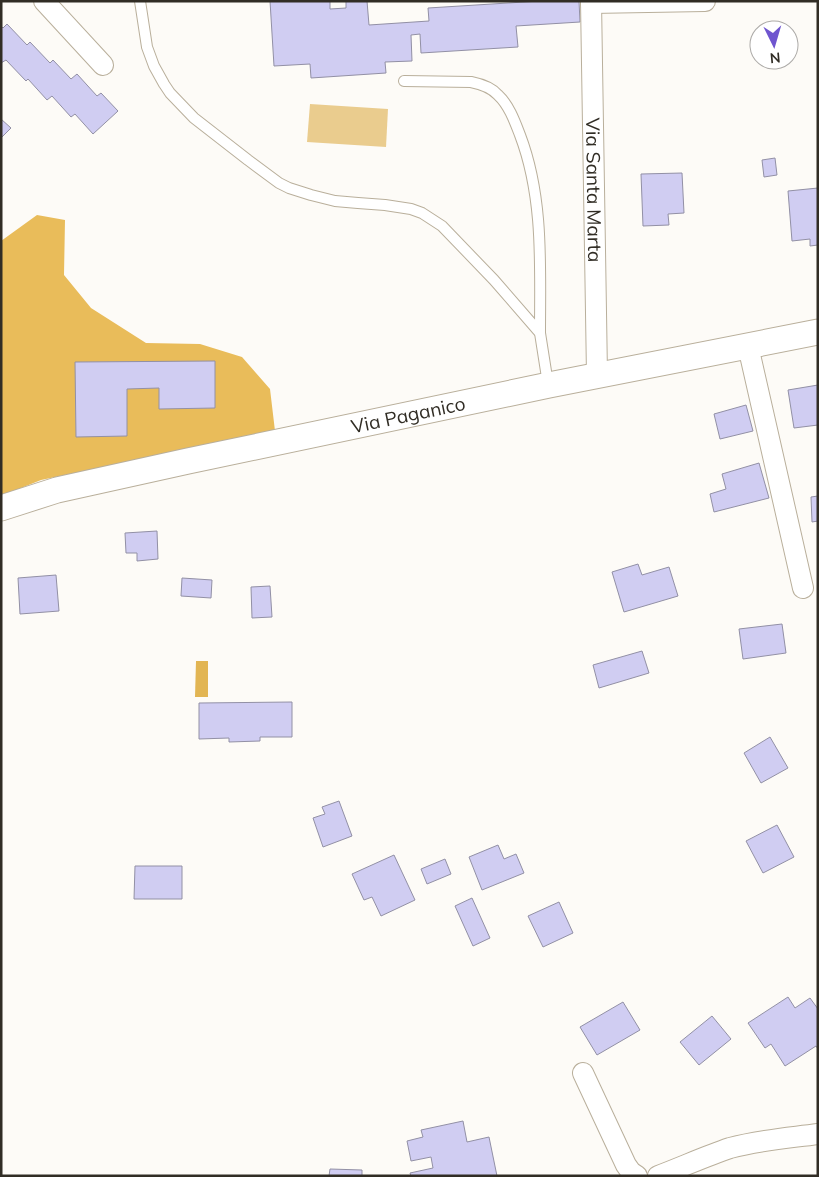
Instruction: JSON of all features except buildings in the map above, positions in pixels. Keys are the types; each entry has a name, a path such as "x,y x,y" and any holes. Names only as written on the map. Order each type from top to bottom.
{"street":[{"path":"44,1 103,65"},
{"name":"Via Santa Marta","path":"597,375 591,2 705,1"},
{"name":"Via Paganico","path":"1,508 42,494 81,484 548,385 818,332"},
{"path":"748,346 802,588"},
{"path":"582,1073 626,1164 631,1172 637,1176"},
{"path":"658,1176 731,1148 764,1141 818,1134"}],"lane":[{"path":"140,1 148,47 154,66 170,93 194,118 279,183 289,188 305,194 335,200 399,206 417,211 442,226 501,288 540,333"},
{"path":"404,81 471,82 482,85 498,95 516,124 528,155 536,201 540,260 540,333 548,385"}],"shaded area":[{"path":"310,104 388,109 386,147 307,142"},
{"path":"37,215 65,220 64,275 91,308 146,343 200,344 242,357 270,389 275,431 41,480 1,496 1,241"},
{"path":"196,661 208,661 208,697 195,697"}]}
